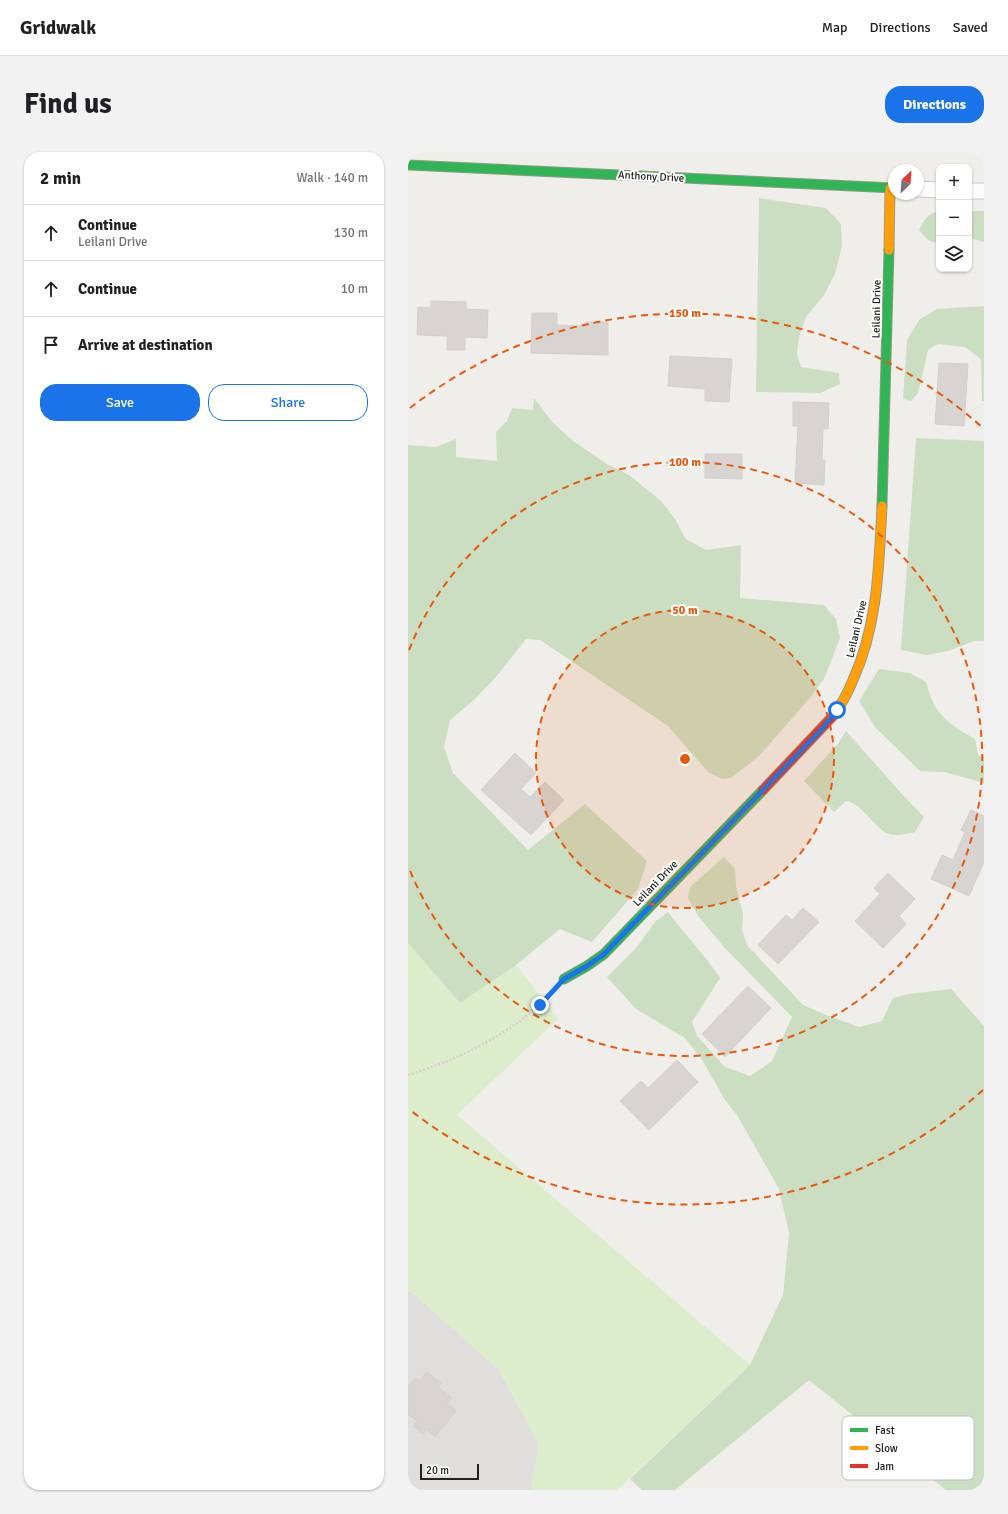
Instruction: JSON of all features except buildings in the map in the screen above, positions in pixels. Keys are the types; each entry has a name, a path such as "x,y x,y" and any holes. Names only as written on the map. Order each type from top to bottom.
{"street":[{"name":"Anthony Drive","path":"408,165 888,188"},
{"path":"924,189 936,190"},
{"path":"972,191 984,191"},
{"name":"Leilani Drive","path":"564,979 604,954 822,729 842,705 863,659 874,613 879,575 892,200"}],"path":[{"path":"408,1075 463,1055 499,1035 540,1005 564,979"}],"shaded area":[{"path":"408,1291 412,1292 499,1370 539,1444 531,1490 408,1490"}],"green space":[{"path":"759,198 826,208 841,224 842,246 835,274 824,295 806,317 799,337 797,354 801,367 839,373 840,384 820,393 756,392"},
{"path":"972,211 984,211 984,242 972,239"},
{"path":"935,212 936,242 932,242 919,230 927,218"},
{"path":"984,306 984,401 982,401 981,359 965,347 938,344 928,350 918,393 911,401 903,399 907,340 919,320 937,309"},
{"path":"534,398 552,422 573,441 607,464 629,475 661,501 675,519 686,539 706,550 741,545 740,598 824,605 836,619 840,638 824,679 809,699 759,756 731,778 722,779 708,772 668,726 540,640 526,639 496,677 474,700 450,720 444,747 453,773 528,850 585,804 647,861 638,889 592,942 560,929 516,965 460,1003 408,943 408,445 436,447 456,439 456,457 497,461 496,432 507,421 512,408 533,410"},
{"path":"916,438 984,441 984,641 974,641 948,651 927,655 901,650"},
{"path":"879,669 910,673 926,682 932,700 941,714 957,728 975,739 978,755 984,757 984,783 944,772 920,771 875,727 859,701"},
{"path":"846,731 924,817 915,832 897,835 886,832 876,825 858,806 846,801 834,812 804,781 837,745"},
{"path":"724,857 735,869 736,887 743,913 742,930 747,945 803,1005 859,1027 882,1021 893,998 908,994 951,989 984,1026 984,1490 946,1490 934,1480 974,1480 974,1416 854,1416 809,1380 675,1490 642,1490 630,1479 750,1365 783,1295 789,1233 779,1189 737,1115 725,1100 701,1058 685,1038 636,1009 607,977 636,948 656,921 668,912 720,978 692,1022 697,1036 725,1067 750,1076 772,1061 792,1017 724,947 698,916 688,898 690,887"},
{"path":"408,943 460,1003 516,965 558,1019 457,1115 750,1365 617,1490 531,1490 539,1444 499,1370 412,1292 408,1291"}],"traffic: fast":[{"path":"408,165 888,188"},
{"path":"882,506 889,250"},
{"path":"564,979 604,954 763,790"}],"traffic: slow":[{"path":"889,250 890,200"},
{"path":"832,717 849,690 868,638 876,594 882,506"}],"traffic: jam":[{"path":"763,790 832,717"}],"route":[{"path":"540,1005 564,979 604,954 822,729 837,710"}]}
